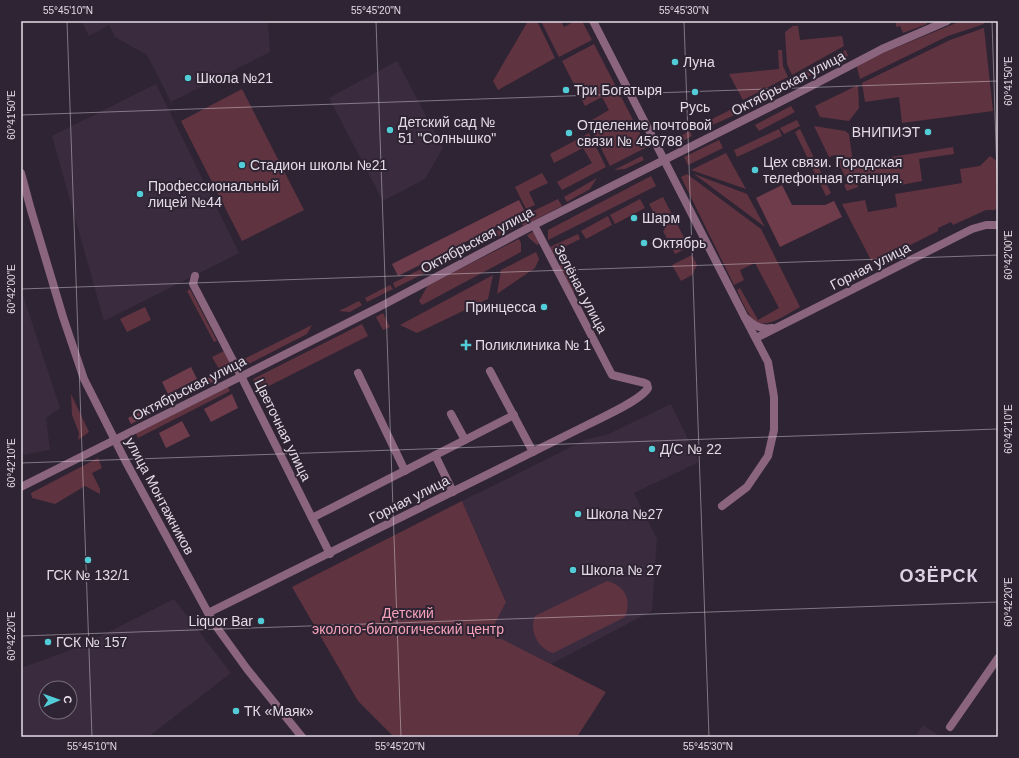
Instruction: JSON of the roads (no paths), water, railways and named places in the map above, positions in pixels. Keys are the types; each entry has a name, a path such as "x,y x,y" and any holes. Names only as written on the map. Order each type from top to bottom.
{"street":[{"path":"593,21 744,318 768,362 774,397 774,430 768,456 747,486 722,506"},
{"name":"Октябрьская улица","path":"21,487 385,304 534,225 798,93 882,49 947,21"},
{"name":"улица Монтажников","path":"21,173 63,317 84,379 115,440 218,631 302,737"},
{"name":"Зелёная улица","path":"534,225 612,375 647,384 648,388 646,393 622,407"},
{"name":"Горная улица","path":"756,338 972,229 986,225 998,225"},
{"name":"Цветочная улица","path":"195,276 193,284 242,376 330,554"},
{"path":"744,318 757,327 764,329 778,327"},
{"path":"490,370 533,452"},
{"path":"358,373 405,471"},
{"name":"Горная улица","path":"208,613 330,554 622,407"},
{"path":"451,414 465,440"},
{"path":"312,518 514,415"},
{"path":"434,455 453,492"},
{"path":"950,727 998,658"}],"place":[{"name":"Луна","path":"675,62"},
{"name":"Школа №21","path":"188,78"},
{"name":"Три Богатыря","path":"566,90"},
{"name":"Русь","path":"695,92"},
{"name":"Детский сад № 51 \"Солнышко\"","path":"390,130"},
{"name":"ВНИПИЭТ","path":"928,132"},
{"name":"Отделение почтовой связи № 456788","path":"569,133"},
{"name":"Стадион школы №21","path":"242,165"},
{"name":"Цех связи. Городская телефонная станция.","path":"755,170"},
{"name":"Профессиональный лицей №44","path":"140,194"},
{"name":"Шарм","path":"634,218"},
{"name":"Октябрь","path":"644,243"},
{"name":"Принцесса","path":"544,307"},
{"name":"Поликлиника № 1","path":"466,345"},
{"name":"Д/С № 22","path":"652,449"},
{"name":"Школа №27","path":"578,514"},
{"name":"ГСК № 132/1","path":"88,560"},
{"name":"Школа № 27","path":"573,570"},
{"name":"Liquor Bar","path":"261,621"},
{"name":"ГСК № 157","path":"48,642"},
{"name":"ТК «Маяк»","path":"236,711"}],"district":[{"name":"ОЗЁРСК","path":"939,576"}],"park label":[{"name":"Детский эколого-биологический центр","path":"408,622"}]}
